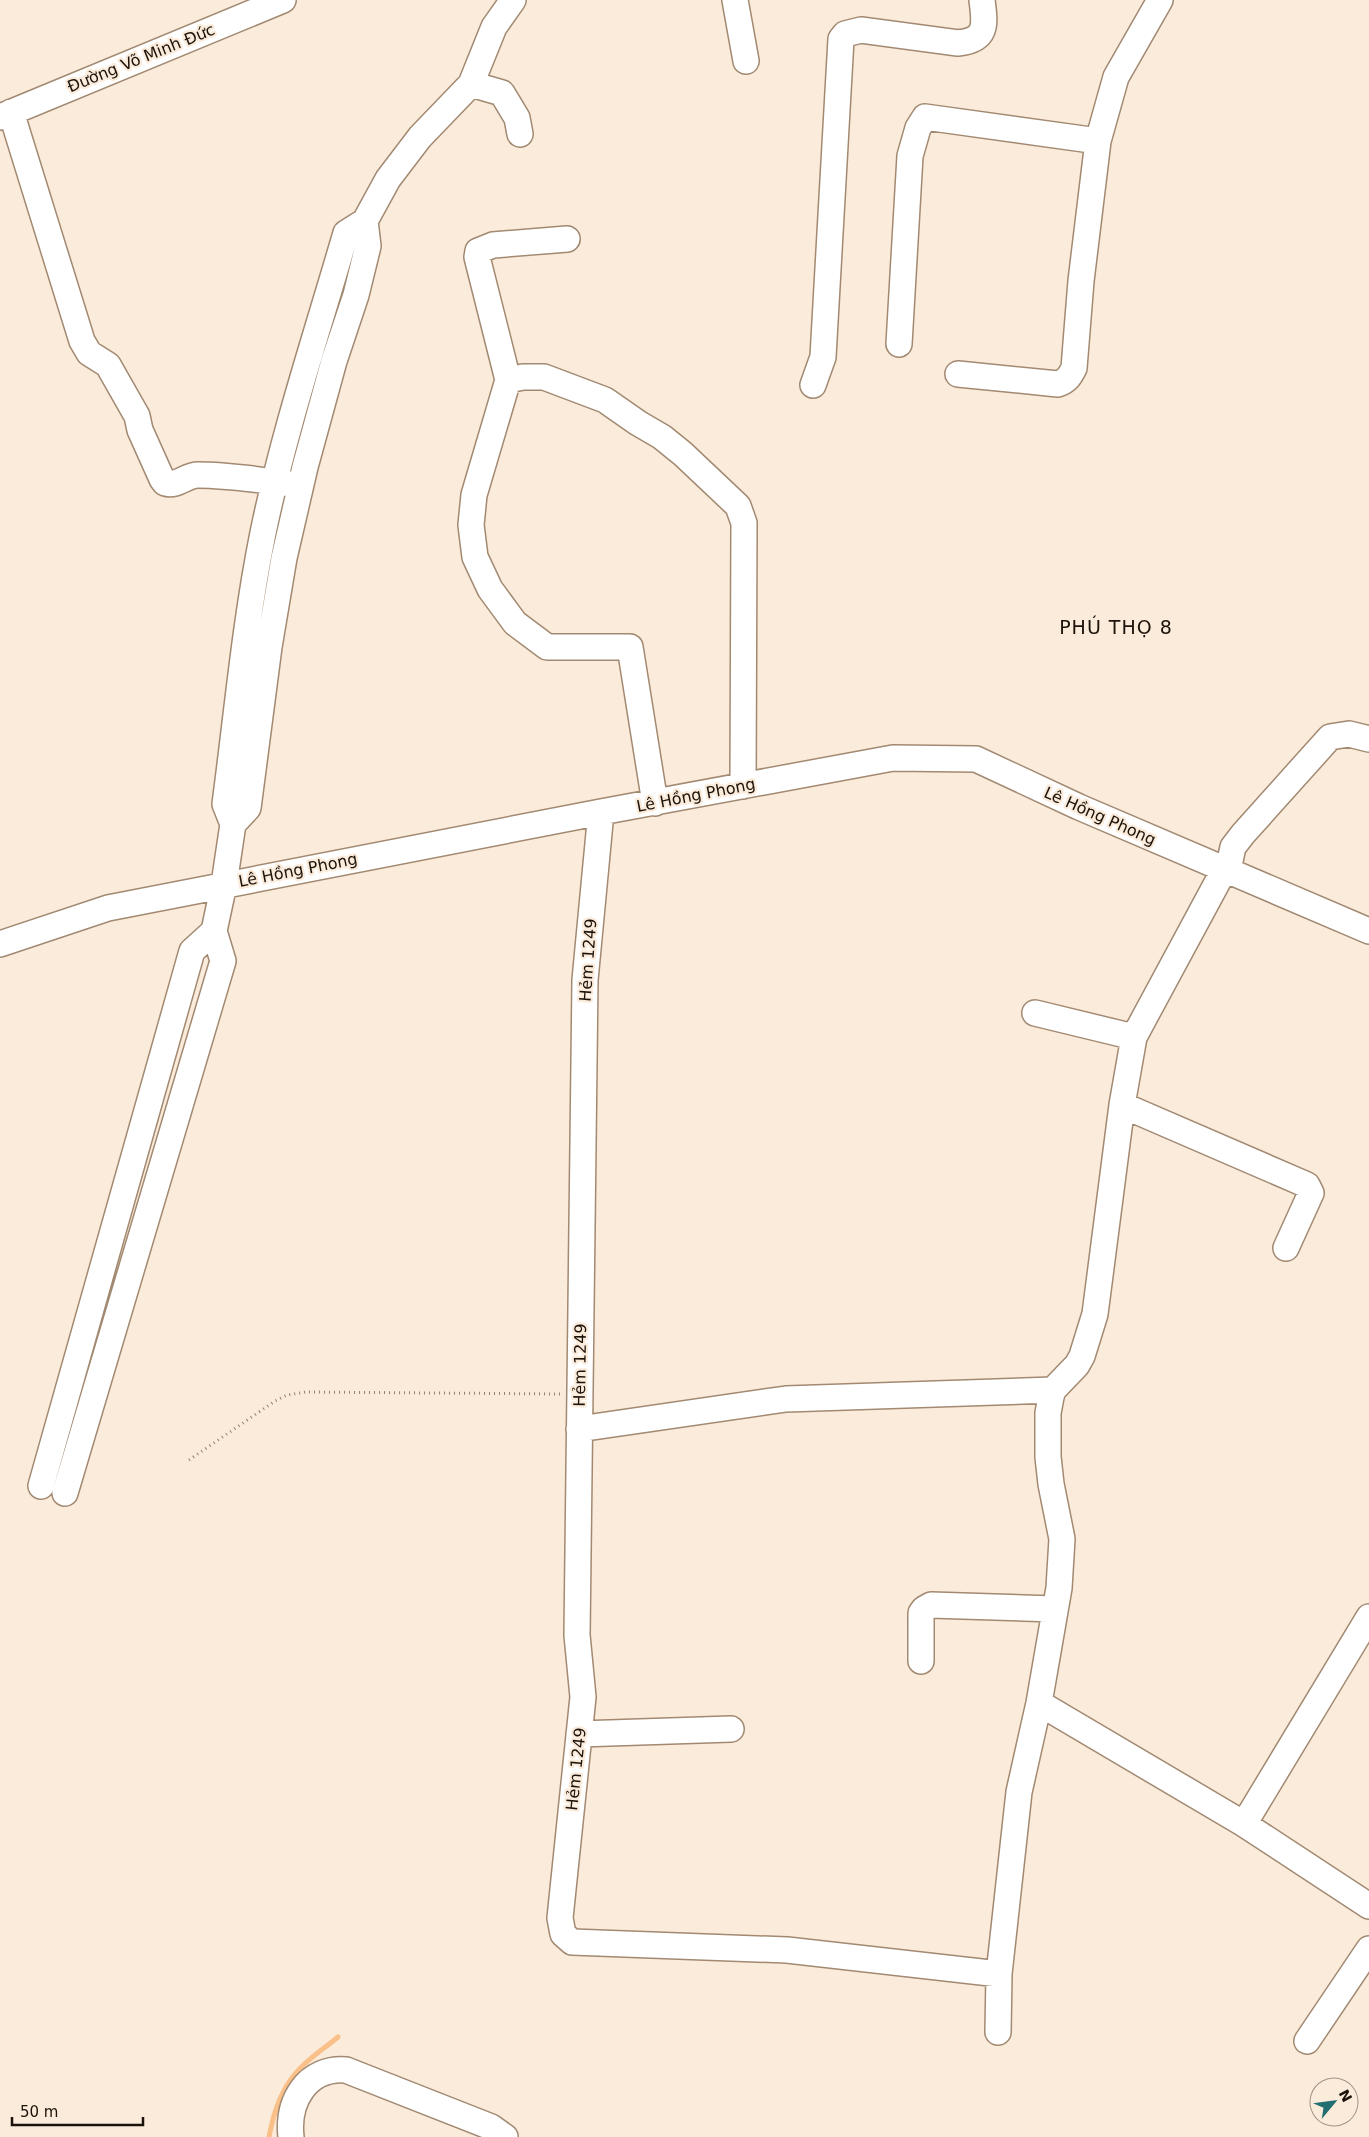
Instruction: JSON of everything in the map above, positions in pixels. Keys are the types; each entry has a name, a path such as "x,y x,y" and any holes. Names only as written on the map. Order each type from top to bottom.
{"street":[{"name":"Đường Võ Minh Đức","path":"5,115 283,0"},
{"path":"214,931 192,951 110,1240 53,1489 138,1246 223,961 214,931 224,884 233,824 225,804 248,623 263,534 284,443 346,233 365,221 388,178 420,137 471,84 494,27 513,0"},
{"path":"735,0 746,61"},
{"path":"813,385 823,357 841,39 845,34 861,30 958,43 974,40 982,33 985,19 982,0"},
{"path":"958,374 1058,384 1064,382 1074,368 1081,281 1098,141 1116,78 1160,0"},
{"path":"471,84 502,93 517,118 520,134"},
{"path":"5,115 82,341 89,353 108,365 137,416 140,430 165,483 173,484 189,476 198,475 300,486"},
{"path":"899,344 910,156 918,128 925,117 1098,141"},
{"path":"233,824 248,808 284,558 300,486 368,246 365,221"},
{"path":"567,239 493,245 478,251 477,257 508,380 474,495 471,525 475,557 490,590 515,623 547,647 630,647 655,803"},
{"path":"508,380 523,377 544,378 606,400 638,423 662,437 738,506 744,523 743,786"},
{"path":"998,2032 999,1974 1019,1792 1039,1703 1055,1608 1062,1539 1050,1484 1048,1413 1054,1390 1077,1365 1082,1356 1095,1314 1122,1105 1134,1037 1230,862 1233,847 1243,834 1330,737 1349,734 1369,739"},
{"name":"Lê Hồng Phong","path":"0,944 108,908 224,884 893,758 976,759 1079,807 1369,931"},
{"name":"Hẻm 1249","path":"601,812 585,980 577,1635 584,1697 560,1918 564,1934 572,1942 787,1950 999,1974"},
{"path":"1035,1013 1134,1037"},
{"path":"1122,1105 1307,1185 1311,1193 1286,1248"},
{"path":"110,1240 138,1246"},
{"path":"579,1429 786,1398 1054,1390"},
{"path":"921,1661 921,1613 924,1608 931,1605 1055,1608"},
{"path":"1244,1824 1369,1617"},
{"path":"1039,1703 1244,1824 1369,1906"},
{"path":"579,1734 731,1729"},
{"path":"1307,2040 1369,1949"},
{"path":"290,2137 289,2122 295,2099 304,2086 318,2075 333,2069 346,2070 491,2127 505,2137"}],"path":[{"path":"188,1460 275,1401 287,1395 306,1392 580,1395"}],"waterway":[{"path":"269,2137 278,2103 286,2087 305,2063 338,2037"}],"district":[{"name":"PHÚ THỌ 8","path":"1116,627"}]}
